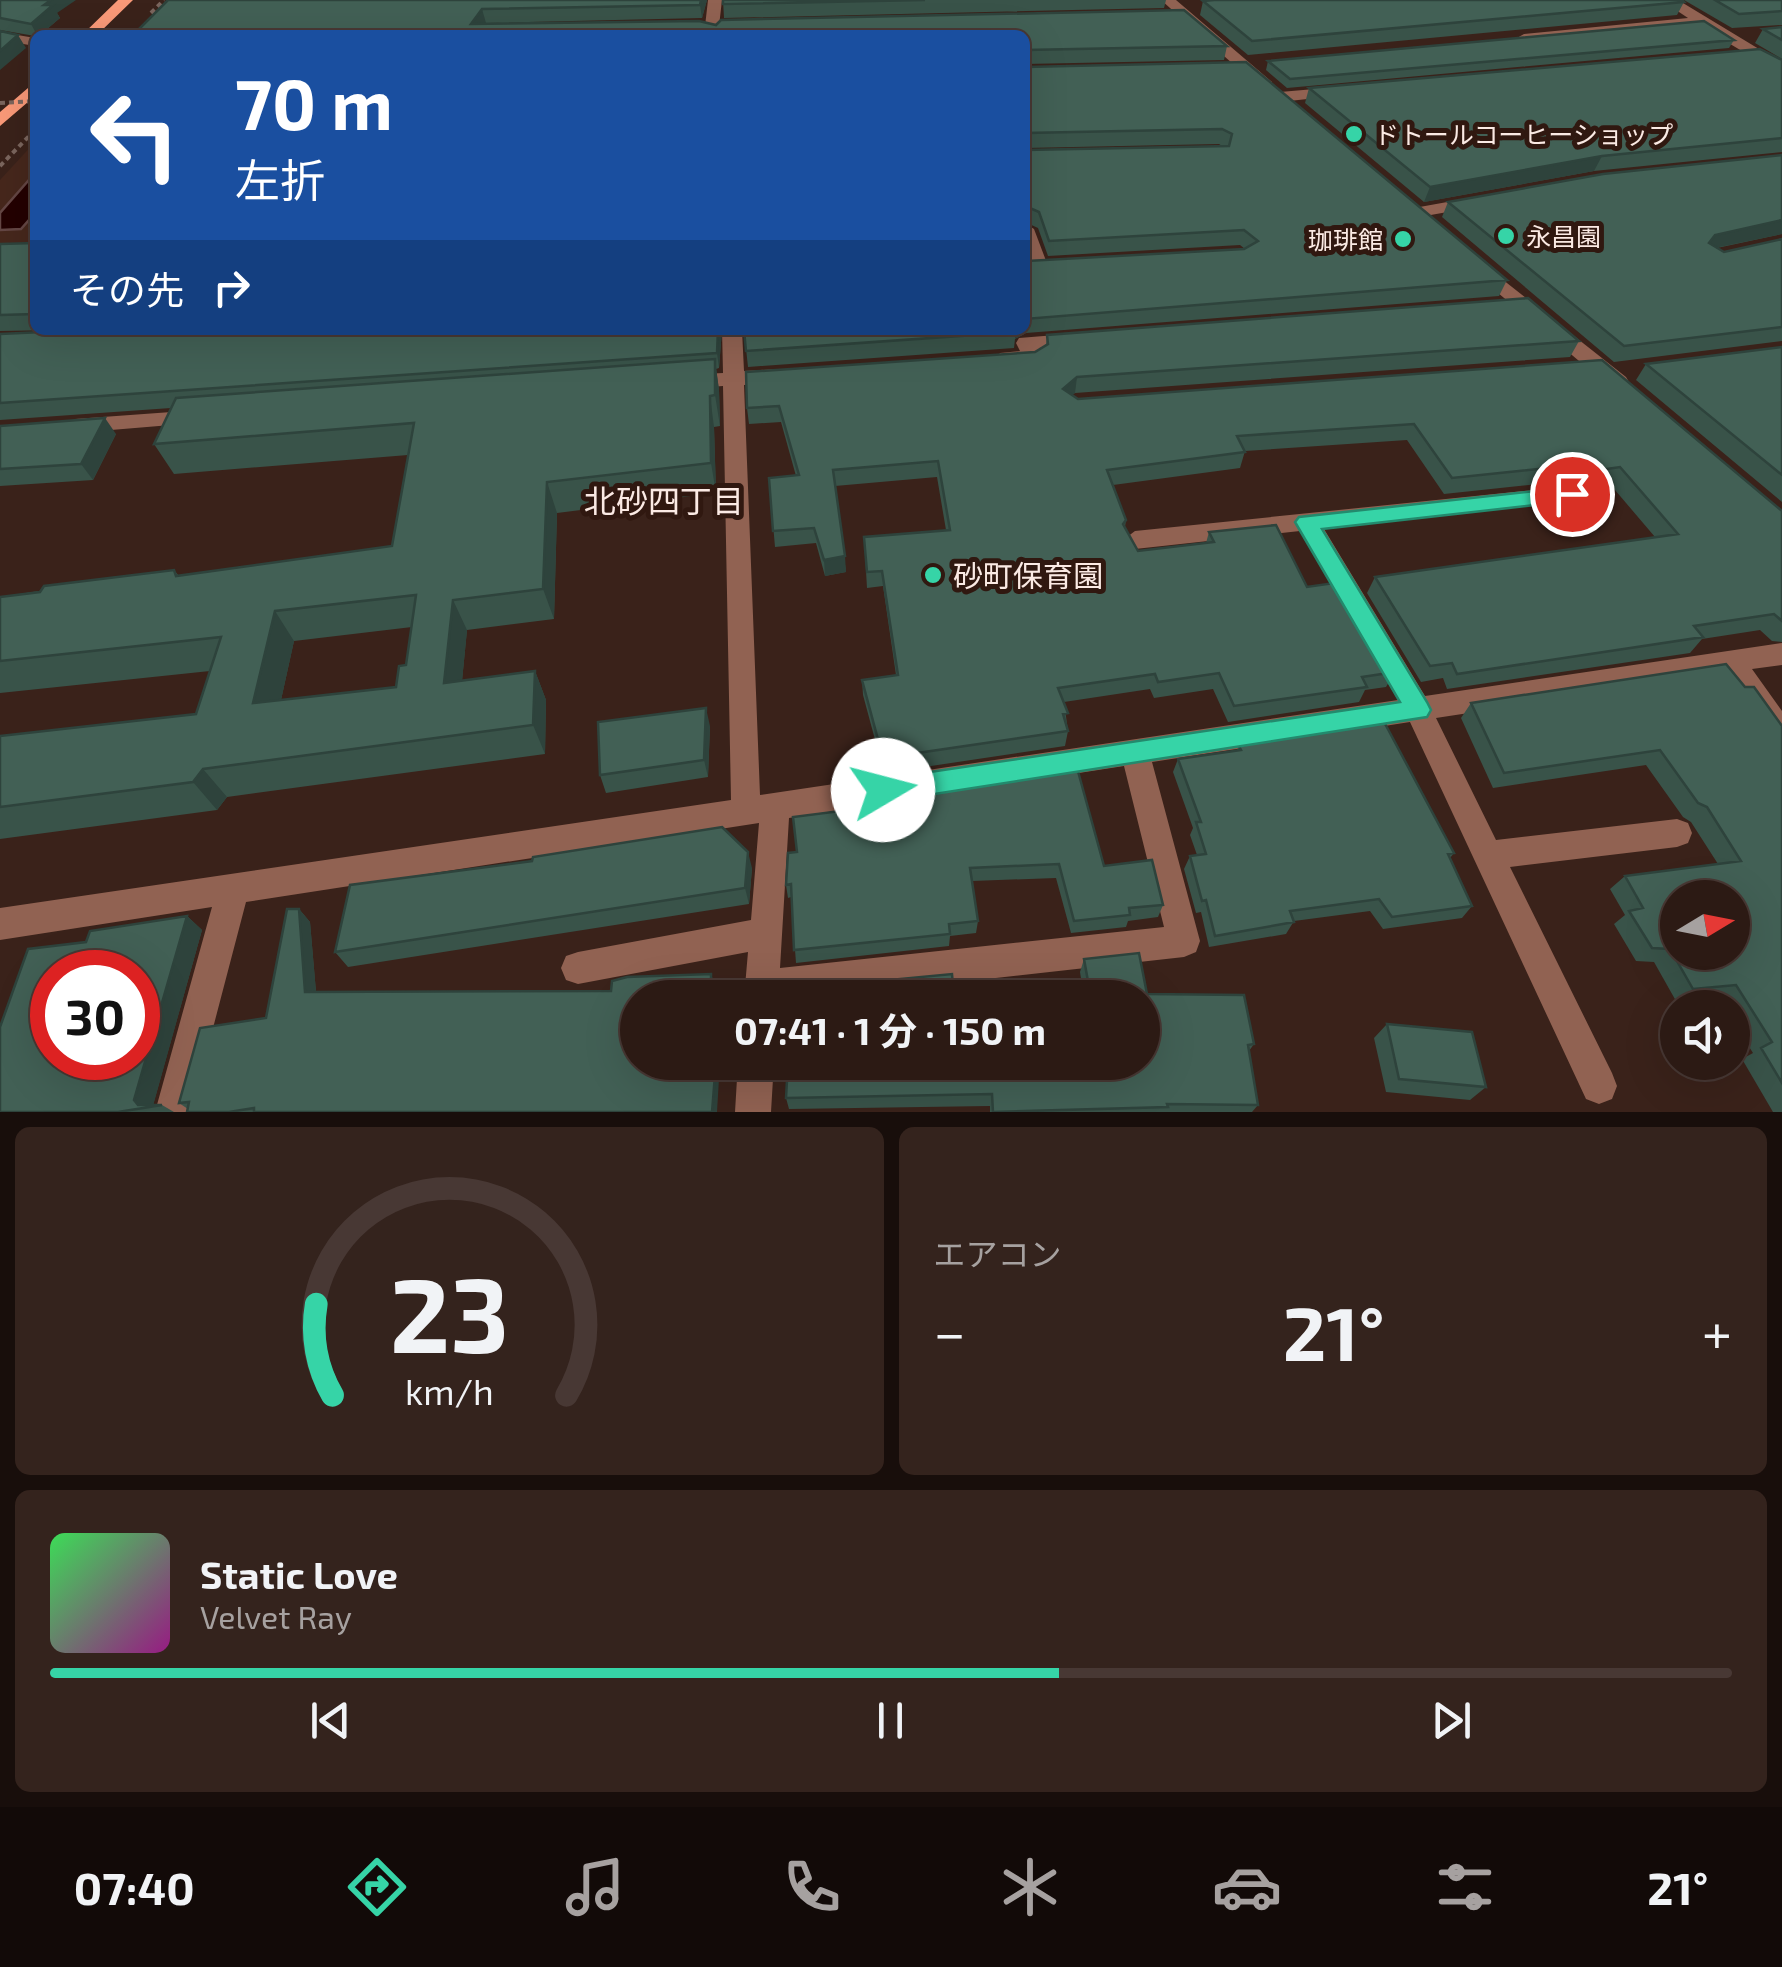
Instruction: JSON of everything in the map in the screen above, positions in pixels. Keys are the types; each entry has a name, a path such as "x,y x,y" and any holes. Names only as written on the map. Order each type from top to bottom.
{"main road":[{"path":"95,30 126,0"},
{"path":"0,122 30,92"}],"street":[{"path":"711,30 715,0"},
{"path":"1672,0 1782,70"},
{"path":"1179,10 1310,123"},
{"path":"1511,39 1703,21"},
{"path":"715,30 732,26"},
{"path":"693,27 706,30"},
{"path":"1728,36 1764,33"},
{"path":"0,36 30,41"},
{"path":"1717,58 1756,54"},
{"path":"1280,97 1360,90"},
{"path":"1442,236 1407,207 1487,200"},
{"path":"1030,241 1040,266"},
{"path":"1469,258 1637,398"},
{"path":"1484,307 1524,304"},
{"path":"733,335 760,809 765,933 762,980"},
{"path":"993,360 1032,356 1026,344 1106,337"},
{"path":"1560,368 1647,368"},
{"path":"657,384 796,374"},
{"path":"60,427 219,416"},
{"path":"1135,540 1572,494"},
{"path":"1306,522 1418,710 1492,855 1599,1086"},
{"path":"0,924 1782,654"},
{"path":"1731,662 1782,734"},
{"path":"859,980 1184,940 1135,752"},
{"path":"1492,855 1676,833"},
{"path":"173,1112 232,889"},
{"path":"578,968 765,933"},
{"path":"753,1112 755,1080"}],"path":[{"path":"0,103 30,101"},
{"path":"0,166 30,135"}],"shaded area":[{"path":"30,147 30,243 0,244 0,180"},
{"path":"30,179 30,219 21,229 0,230 0,213"}],"building":[{"path":"0,0 51,0 44,5 53,5 31,24 0,18"},
{"path":"168,0 701,0 700,5 482,9 471,24 699,21 716,25 721,20 1184,10 1227,46 1030,50 1030,30 138,30"},
{"path":"723,0 925,0 723,4"},
{"path":"1715,0 1782,0 1782,11 1739,14"},
{"path":"1203,1 1684,2 1252,41"},
{"path":"1704,21 1734,40 1290,79 1268,61"},
{"path":"1782,27 1782,40 1763,29"},
{"path":"0,31 18,35 0,51"},
{"path":"1760,49 1782,60 1782,138 1602,156 1430,187 1309,88"},
{"path":"1246,62 1507,280 1030,319 1030,261 1244,249 1258,241 1244,230 1049,241 1039,212 1030,208 1030,150 1229,146 1232,134 1222,129 1030,133 1030,67"},
{"path":"1782,155 1782,220 1715,235 1709,243 1724,252 1782,239 1782,327 1624,346 1448,202 1603,174"},
{"path":"30,243 30,314 0,315 0,244"},
{"path":"1528,298 1579,341 1077,377 1063,389 1078,399 1602,360 1782,511 1782,621 1774,614 1694,626 1703,637 1457,674 1452,663 1430,666 1375,577 1678,534 1620,467 1600,470 1594,463 1452,478 1414,424 1237,436 1245,452 1107,470 1126,520 1123,524 1138,551 1214,542 1209,532 1276,525 1307,587 1341,582 1395,672 1362,677 1367,687 1234,706 1219,673 1158,682 1155,674 1058,688 1068,713 1063,714 1068,731 883,758 862,680 898,675 882,571 867,572 864,537 950,530 938,461 833,470 845,556 824,560 814,528 773,531 769,478 799,475 779,406 747,408 746,372 1035,352 1048,344 1047,335"},
{"path":"0,334 718,335 717,353 0,403"},
{"path":"744,335 973,335 746,351"},
{"path":"1782,347 1782,475 1646,364"},
{"path":"715,359 715,395 710,396 711,463 547,482 543,589 453,600 444,683 535,671 533,725 203,769 193,782 0,807 0,736 196,714 221,637 0,661 0,597 40,592 44,586 174,570 176,576 392,546 414,423 154,444 176,398","holes":["416,595 406,665 399,666 396,687 253,703 275,611"]},
{"path":"105,418 81,464 0,469 0,426"},
{"path":"1726,664 1745,687 1754,687 1782,726 1782,1083 1761,1048 1772,1042 1750,1007 1750,990 1739,990 1736,985 1693,989 1682,970 1750,970 1750,880 1660,880 1660,948 1652,948 1629,911 1643,908 1625,876 1741,861 1707,807 1698,803 1660,750 1504,773 1471,703"},
{"path":"706,708 704,760 600,775 598,722"},
{"path":"1382,718 1454,853 1448,854 1472,906 1392,917 1379,899 1290,911 1294,922 1215,936 1190,856 1206,854 1196,822 1201,822 1178,759 1241,750 1239,746 1250,744 1247,738"},
{"path":"1076,764 1104,866 1152,860 1163,905 1129,908 1130,915 1074,921 1059,864 970,868 978,921 949,924 950,934 794,950 791,884 786,885 788,853 797,852 793,817 896,804 892,792"},
{"path":"722,827 748,852 745,888 335,952 350,885 532,861 533,857"},
{"path":"287,909 299,909 305,992 611,991 612,981 627,977 711,974 711,980 620,980 620,1080 715,1080 712,1112 254,1112 254,1108 187,1112 189,1102 179,1103 200,1028 266,1018"},
{"path":"187,916 160,1010 160,950 30,950 30,1080 140,1080 134,1100 138,1105 162,1105 118,1112 0,1112 0,1027 28,949 86,942 90,931"},
{"path":"1139,953 1144,980 1088,980 1084,959"},
{"path":"952,974 952,980 890,980"},
{"path":"1160,994 1244,995 1254,1044 1248,1045 1258,1105 1167,1104 1168,1107 993,1112 992,1094 786,1098 787,1080 1160,1080"},
{"path":"1387,1024 1472,1032 1486,1087 1399,1079"}],"place":[{"name":"ドトールコーヒーショップ","path":"1354,134"},
{"name":"永昌園","path":"1506,236"},
{"name":"珈琲館","path":"1403,239"},
{"name":"砂町保育園","path":"933,575"}],"district":[{"name":"北砂四丁目","path":"664,500"}],"route":[{"path":"883,790 1418,710 1306,522 1572,494"}]}
